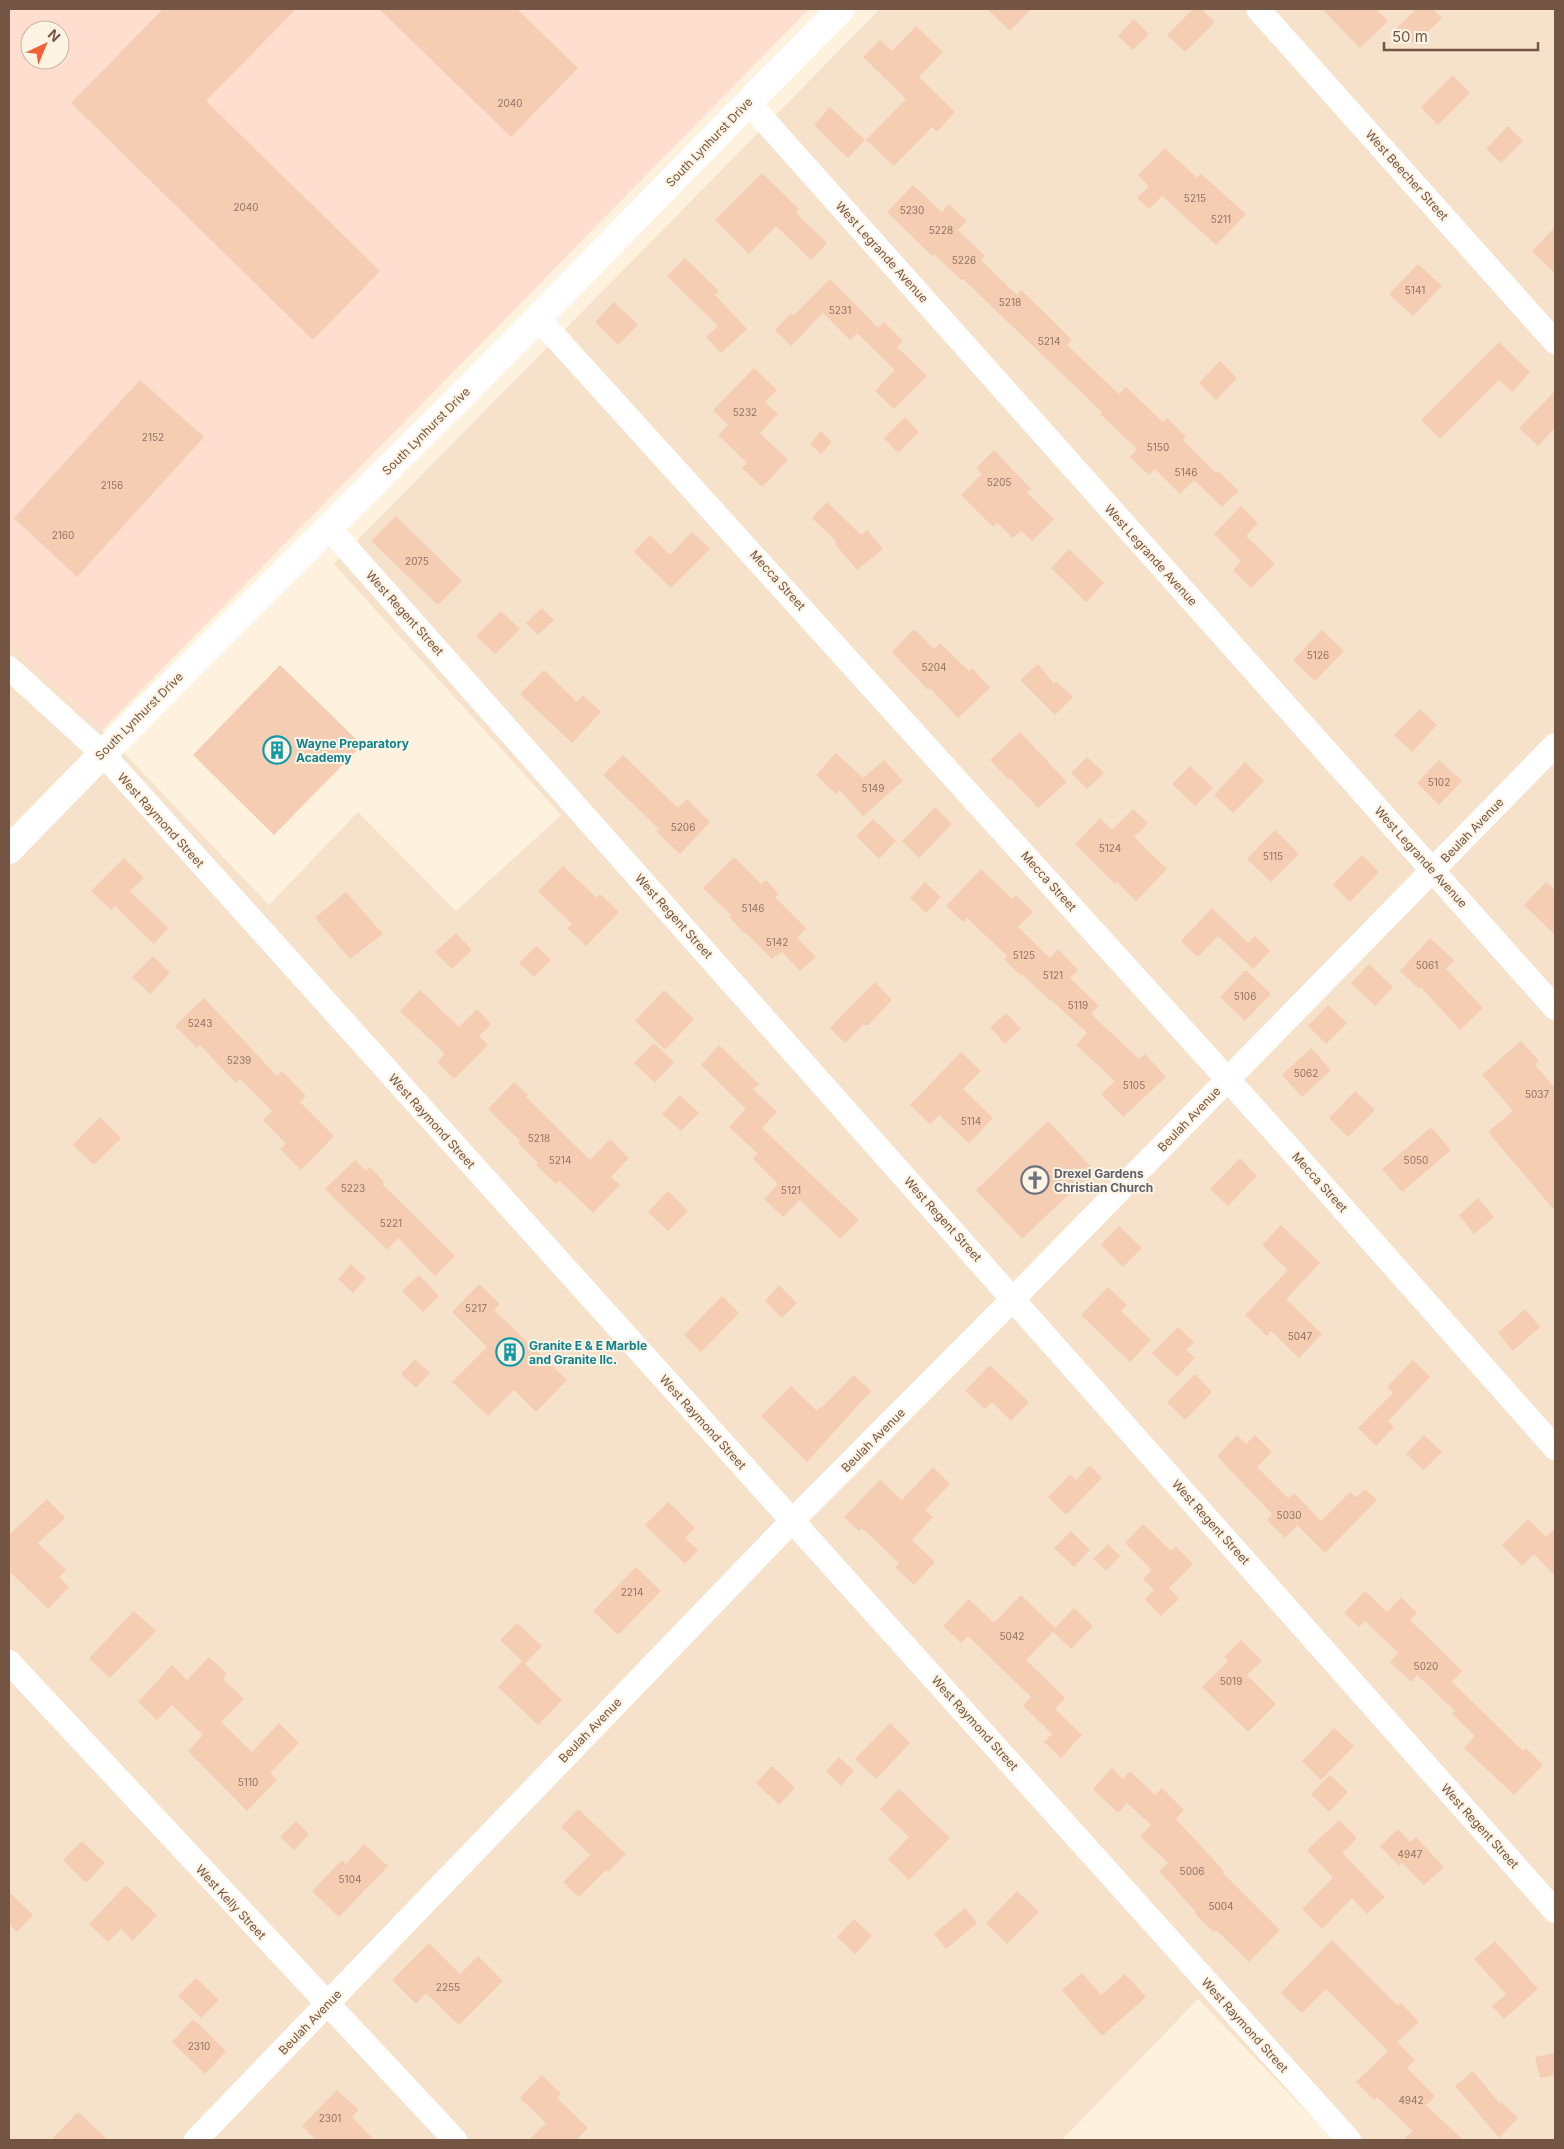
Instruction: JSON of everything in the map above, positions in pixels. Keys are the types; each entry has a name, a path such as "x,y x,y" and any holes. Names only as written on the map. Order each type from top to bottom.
{"main road":[{"name":"South Lynhurst Drive","path":"9,850 102,753 538,318 841,9"}],"street":[{"name":"West Beecher Street","path":"1258,9 1555,342"},
{"name":"West Legrande Avenue","path":"748,102 1555,1008"},
{"name":"Mecca Street","path":"538,318 838,647 1434,1310 1555,1448"},
{"name":"West Regent Street","path":"329,528 1555,1911"},
{"name":"West Raymond Street","path":"9,668 102,753 1349,2140"},
{"name":"Beulah Avenue","path":"196,2140 792,1521 1013,1299 1555,745"},
{"name":"West Kelly Street","path":"9,1662 455,2140"}],"shaded area":[{"path":"9,9 809,9 102,730 9,643"},
{"path":"880,9 1555,9 1555,2140 1334,2140 1198,1999 1062,2140 9,2140 9,643 102,730 269,905 358,812 456,911 561,815 334,564"}],"building":[{"path":"163,9 296,9 206,101 380,271 313,340 71,103"},
{"path":"379,9 517,9 578,68 511,137"},
{"path":"987,9 1031,9 1010,31"},
{"path":"1193,9 1201,9 1215,22 1185,52 1167,35"},
{"path":"1322,9 1376,9 1388,21 1360,48"},
{"path":"1416,9 1433,9 1442,18 1415,45 1397,28"},
{"path":"1134,19 1149,34 1133,50 1118,36"},
{"path":"916,26 943,52 919,77 955,112 937,132 932,127 894,166 866,140 906,99 863,57 880,40 892,51"},
{"path":"1453,75 1470,93 1438,125 1421,107"},
{"path":"830,107 865,140 848,158 814,125"},
{"path":"1508,126 1523,141 1501,163 1486,149"},
{"path":"1165,148 1197,178 1201,174 1246,214 1216,245 1162,196 1149,209 1137,198 1149,186 1138,175"},
{"path":"762,173 799,209 796,213 827,243 811,260 776,226 749,254 715,220"},
{"path":"913,185 942,212 949,204 967,221 958,230 985,256 981,260 1017,295 1021,290 1040,308 1072,340 1067,345 1119,394 1126,387 1163,422 1167,418 1186,437 1183,440 1216,473 1218,471 1239,491 1222,507 1194,480 1180,494 1155,469 1149,475 1130,457 1137,449 1100,414 1102,412 963,279 961,280 934,254 932,256 887,212"},
{"path":"1555,227 1555,273 1532,251"},
{"path":"685,258 719,291 715,295 747,329 721,353 706,337 718,326 667,276"},
{"path":"1418,264 1442,286 1413,316 1389,294"},
{"path":"830,279 878,328 884,322 903,341 897,347 927,376 894,409 875,391 895,370 857,333 850,340 823,313 791,346 775,330 791,313 793,316"},
{"path":"614,302 638,325 618,345 595,322"},
{"path":"1499,342 1530,372 1512,392 1499,380 1440,439 1421,420"},
{"path":"1220,361 1237,378 1216,400 1199,383"},
{"path":"754,368 777,390 765,402 778,414 760,433 788,460 762,487 742,468 747,463 718,435 728,425 713,410"},
{"path":"140,380 204,437 77,577 14,518"},
{"path":"1555,391 1555,428 1538,446 1519,428"},
{"path":"905,417 919,432 898,453 884,438"},
{"path":"821,431 832,442 821,454 810,444"},
{"path":"994,450 1031,489 1027,493 1054,519 1032,541 1021,531 1013,538 997,523 993,527 961,495 982,474 976,468"},
{"path":"827,502 861,535 867,530 883,549 857,570 835,544 837,542 812,518"},
{"path":"1241,506 1258,523 1246,536 1275,564 1251,588 1233,570 1241,561 1214,534"},
{"path":"396,516 462,581 438,605 371,541"},
{"path":"692,532 710,549 671,588 634,552 650,535 670,555"},
{"path":"1069,549 1104,583 1086,602 1051,568"},
{"path":"542,608 554,620 538,635 526,623"},
{"path":"501,611 520,629 495,654 476,636"},
{"path":"914,629 934,649 940,643 969,671 972,668 990,688 958,718 892,652"},
{"path":"1322,630 1344,651 1315,681 1293,660"},
{"path":"1038,664 1054,684 1056,681 1073,697 1055,715 1020,680"},
{"name":"Wayne Preparatory Academy","path":"280,665 362,745 274,835 193,755"},
{"path":"544,670 577,702 583,695 601,712 572,743 520,694"},
{"path":"1420,709 1437,725 1412,752 1394,735"},
{"path":"1020,732 1067,782 1038,808 990,760"},
{"path":"836,753 863,778 884,760 903,781 863,816 840,790 836,794 816,775"},
{"path":"623,755 678,808 687,799 710,822 680,854 656,831 659,829 603,775"},
{"path":"1087,757 1104,773 1087,789 1071,773"},
{"path":"1439,760 1462,781 1439,805 1417,783"},
{"path":"1245,762 1264,781 1233,813 1214,795"},
{"path":"1190,766 1213,788 1195,806 1172,784"},
{"path":"935,807 952,824 919,858 902,841"},
{"path":"1133,809 1148,823 1134,837 1167,869 1136,901 1117,882 1115,884 1075,844 1100,818 1112,830"},
{"path":"873,819 896,841 879,859 856,836"},
{"path":"1275,830 1299,854 1271,882 1247,859"},
{"path":"1362,855 1379,872 1350,902 1333,885"},
{"path":"734,857 761,884 766,880 779,894 775,897 806,928 797,938 816,957 800,971 782,952 772,959 744,933 729,917 731,915 703,888"},
{"path":"124,858 144,878 130,891 168,928 154,944 115,906 111,910 91,891"},
{"path":"563,866 597,898 600,894 619,912 586,946 567,928 572,924 538,891"},
{"path":"981,869 1012,899 1016,895 1033,912 1018,927 1050,958 1058,949 1078,970 1070,978 1099,1006 1091,1014 1139,1059 1145,1054 1166,1077 1123,1117 1101,1094 1115,1081 1076,1045 1087,1033 1022,974 1021,976 1004,959 1007,956 967,918 963,922 946,906"},
{"path":"925,882 941,897 926,913 910,898"},
{"path":"1546,882 1555,890 1555,935 1524,905"},
{"path":"346,892 383,934 350,959 315,918"},
{"path":"1212,908 1248,943 1255,936 1270,951 1253,969 1218,936 1198,957 1181,941"},
{"path":"456,933 472,950 452,969 435,952"},
{"path":"1430,938 1454,960 1446,969 1483,1008 1460,1030 1421,987 1419,989 1400,971"},
{"path":"536,946 551,960 534,977 519,963"},
{"path":"153,956 170,973 150,994 132,977"},
{"path":"1369,964 1393,987 1375,1006 1351,983"},
{"path":"1246,970 1271,994 1245,1021 1220,997"},
{"path":"875,982 892,1000 867,1026 864,1024 845,1043 830,1028"},
{"path":"420,990 459,1027 477,1009 491,1024 479,1036 488,1045 454,1079 437,1062 445,1054 400,1011"},
{"path":"664,990 694,1019 665,1050 635,1021"},
{"path":"204,998 277,1076 282,1071 306,1096 300,1102 334,1136 301,1170 280,1149 286,1144 263,1120 272,1111 240,1079 236,1083 200,1045 197,1048 175,1026"},
{"path":"1328,1005 1347,1023 1326,1044 1308,1026"},
{"path":"1006,1013 1021,1029 1005,1044 990,1027"},
{"path":"1521,1041 1539,1061 1535,1065 1555,1088 1555,1211 1488,1132 1513,1111 1482,1075"},
{"path":"654,1043 674,1062 655,1083 634,1063"},
{"path":"719,1045 759,1084 753,1089 777,1112 762,1128 859,1220 840,1239 800,1200 783,1217 764,1199 778,1184 753,1159 758,1154 729,1127 746,1109 701,1065"},
{"path":"1311,1048 1331,1070 1302,1097 1282,1075"},
{"path":"961,1052 981,1071 963,1089 993,1118 969,1143 939,1115 930,1124 910,1105"},
{"path":"514,1082 528,1095 526,1097 590,1160 610,1139 629,1158 611,1177 620,1185 593,1213 560,1181 556,1184 536,1165 538,1163 518,1143 520,1141 488,1109"},
{"path":"1355,1091 1375,1110 1348,1137 1329,1118"},
{"path":"680,1095 699,1113 681,1131 662,1114"},
{"path":"100,1117 121,1138 94,1165 73,1145"},
{"name":"Drexel Gardens Christian Church","path":"1048,1121 1094,1170 1022,1239 976,1190"},
{"path":"1431,1127 1451,1150 1402,1192 1382,1169"},
{"path":"1240,1158 1257,1176 1228,1206 1210,1189"},
{"path":"355,1160 366,1171 370,1167 384,1182 382,1184 455,1256 435,1276 398,1238 387,1250 325,1189"},
{"path":"668,1191 688,1211 668,1231 648,1212"},
{"path":"1478,1198 1494,1217 1474,1234 1459,1215"},
{"path":"1281,1225 1320,1263 1286,1299 1322,1334 1299,1358 1271,1331 1267,1336 1245,1315 1288,1270 1262,1245"},
{"path":"1119,1226 1142,1248 1123,1267 1101,1245"},
{"path":"351,1264 366,1278 353,1293 338,1279"},
{"path":"419,1275 439,1296 423,1312 402,1291"},
{"name":"Granite E & E Marble and Granite llc.","path":"479,1284 500,1304 494,1310 567,1380 536,1412 514,1390 488,1416 452,1382 487,1347 452,1312"},
{"path":"779,1285 797,1303 782,1318 765,1301"},
{"path":"1108,1287 1127,1305 1121,1311 1151,1340 1130,1362 1081,1315"},
{"path":"722,1296 739,1313 701,1352 684,1335"},
{"path":"1525,1309 1540,1327 1513,1351 1498,1333"},
{"path":"1178,1327 1194,1342 1186,1350 1195,1358 1177,1377 1152,1353"},
{"path":"415,1359 430,1373 416,1388 401,1374"},
{"path":"1413,1360 1430,1377 1388,1421 1394,1427 1376,1446 1358,1428 1393,1393 1387,1387"},
{"path":"990,1365 1029,1402 1011,1421 992,1402 985,1409 965,1391"},
{"path":"1195,1374 1212,1392 1185,1420 1167,1402"},
{"path":"854,1375 871,1391 807,1462 761,1416 791,1386 817,1411"},
{"path":"1237,1435 1246,1444 1255,1435 1272,1452 1257,1467 1288,1498 1294,1493 1321,1521 1350,1492 1356,1497 1365,1489 1377,1500 1325,1553 1297,1525 1285,1538 1267,1520 1272,1514 1217,1456"},
{"path":"1424,1435 1442,1452 1424,1470 1406,1454"},
{"path":"1090,1465 1102,1478 1066,1515 1048,1497 1070,1475 1076,1480"},
{"path":"933,1467 950,1484 925,1510 933,1517 912,1540 935,1562 914,1585 895,1567 899,1563 862,1528 859,1531 844,1517 880,1480 902,1500"},
{"path":"47,1499 65,1518 38,1543 66,1570 59,1577 69,1587 48,1609 9,1571 9,1535"},
{"path":"668,1502 695,1528 685,1538 698,1550 685,1564 645,1525"},
{"path":"1528,1519 1546,1537 1555,1528 1555,1576 1534,1554 1522,1566 1502,1545"},
{"path":"1143,1524 1171,1551 1176,1547 1193,1564 1169,1588 1179,1599 1161,1616 1145,1599 1154,1590 1143,1579 1152,1570 1125,1543"},
{"path":"1071,1531 1090,1550 1074,1567 1054,1548"},
{"path":"1108,1544 1120,1556 1106,1571 1093,1559"},
{"path":"636,1567 661,1591 618,1635 593,1611"},
{"path":"1365,1591 1387,1612 1401,1597 1417,1613 1410,1620 1462,1671 1452,1682 1523,1751 1526,1748 1543,1765 1514,1795 1464,1748 1475,1736 1452,1714 1455,1711 1417,1675 1411,1682 1390,1662 1398,1653 1365,1621 1359,1627 1344,1613"},
{"path":"1021,1595 1055,1628 1074,1608 1093,1626 1071,1649 1053,1632 1026,1660 1065,1698 1055,1709 1082,1735 1061,1758 1044,1742 1052,1734 1023,1706 1031,1697 968,1636 961,1643 943,1626 969,1599 994,1623"},
{"path":"134,1611 156,1631 110,1678 89,1658"},
{"path":"517,1623 542,1646 525,1664 562,1700 538,1725 498,1687 522,1661 500,1640"},
{"path":"1241,1640 1262,1661 1247,1675 1276,1704 1248,1732 1202,1687 1228,1661 1224,1657"},
{"path":"209,1657 227,1674 223,1679 244,1699 221,1722 252,1752 279,1723 299,1743 270,1773 277,1780 247,1811 188,1751 203,1735 172,1705 157,1720 138,1702 172,1665 187,1680"},
{"path":"890,1723 910,1743 876,1779 855,1759"},
{"path":"1334,1728 1354,1746 1321,1780 1302,1761"},
{"path":"839,1757 854,1771 841,1786 826,1771"},
{"path":"772,1766 795,1788 779,1805 756,1783"},
{"path":"1112,1768 1123,1779 1130,1771 1155,1795 1162,1788 1184,1810 1176,1819 1224,1871 1222,1872 1280,1930 1249,1962 1216,1930 1214,1932 1195,1914 1196,1912 1159,1871 1168,1863 1140,1836 1151,1825 1127,1803 1118,1813 1093,1789"},
{"path":"1330,1775 1348,1792 1329,1812 1311,1794"},
{"path":"899,1789 950,1838 909,1880 888,1859 909,1837 880,1809"},
{"path":"578,1809 626,1854 608,1872 606,1870 579,1897 563,1882 590,1855 561,1827"},
{"path":"1339,1820 1357,1838 1342,1853 1385,1897 1367,1914 1352,1898 1322,1929 1302,1909 1333,1878 1307,1850"},
{"path":"296,1821 309,1834 294,1850 280,1837"},
{"path":"1398,1829 1410,1842 1416,1837 1444,1867 1424,1885 1402,1863 1399,1866 1380,1846"},
{"path":"82,1841 105,1863 86,1883 63,1860"},
{"path":"364,1844 388,1866 339,1917 312,1891 342,1860 346,1864"},
{"path":"126,1885 157,1915 133,1941 121,1929 108,1942 89,1924"},
{"path":"1017,1891 1039,1912 1007,1944 986,1923"},
{"path":"9,1892 33,1915 17,1932 9,1924"},
{"path":"965,1908 977,1923 946,1949 934,1934"},
{"path":"854,1919 872,1936 855,1954 837,1937"},
{"path":"1332,1940 1398,2006 1401,2003 1419,2022 1397,2042 1415,2060 1407,2068 1435,2096 1426,2105 1463,2140 1403,2140 1413,2131 1377,2097 1374,2100 1356,2082 1388,2051 1326,1989 1302,2013 1281,1993"},
{"path":"1495,1941 1538,1989 1504,2019 1492,2006 1506,1994 1474,1959"},
{"path":"429,1943 460,1974 478,1956 503,1981 459,2025 426,1993 416,2004 392,1980"},
{"path":"1082,1973 1101,1995 1125,1974 1146,1997 1102,2036 1062,1990"},
{"path":"196,1978 219,2000 201,2018 178,1996"},
{"path":"193,2019 226,2051 205,2074 172,2042"},
{"path":"1555,2053 1555,2075 1540,2078 1535,2057"},
{"path":"1473,2071 1500,2104 1501,2102 1518,2118 1499,2138 1455,2086"},
{"path":"542,2075 561,2094 557,2098 588,2128 576,2140 529,2140 546,2123 520,2098"},
{"path":"337,2090 359,2110 352,2117 374,2140 316,2140 302,2126"},
{"path":"78,2112 108,2140 51,2140"}],"place":[{"name":"Wayne Preparatory Academy","path":"277,750"},
{"name":"Drexel Gardens Christian Church","path":"1035,1180"},
{"name":"Granite E & E Marble and Granite llc.","path":"510,1352"}]}
